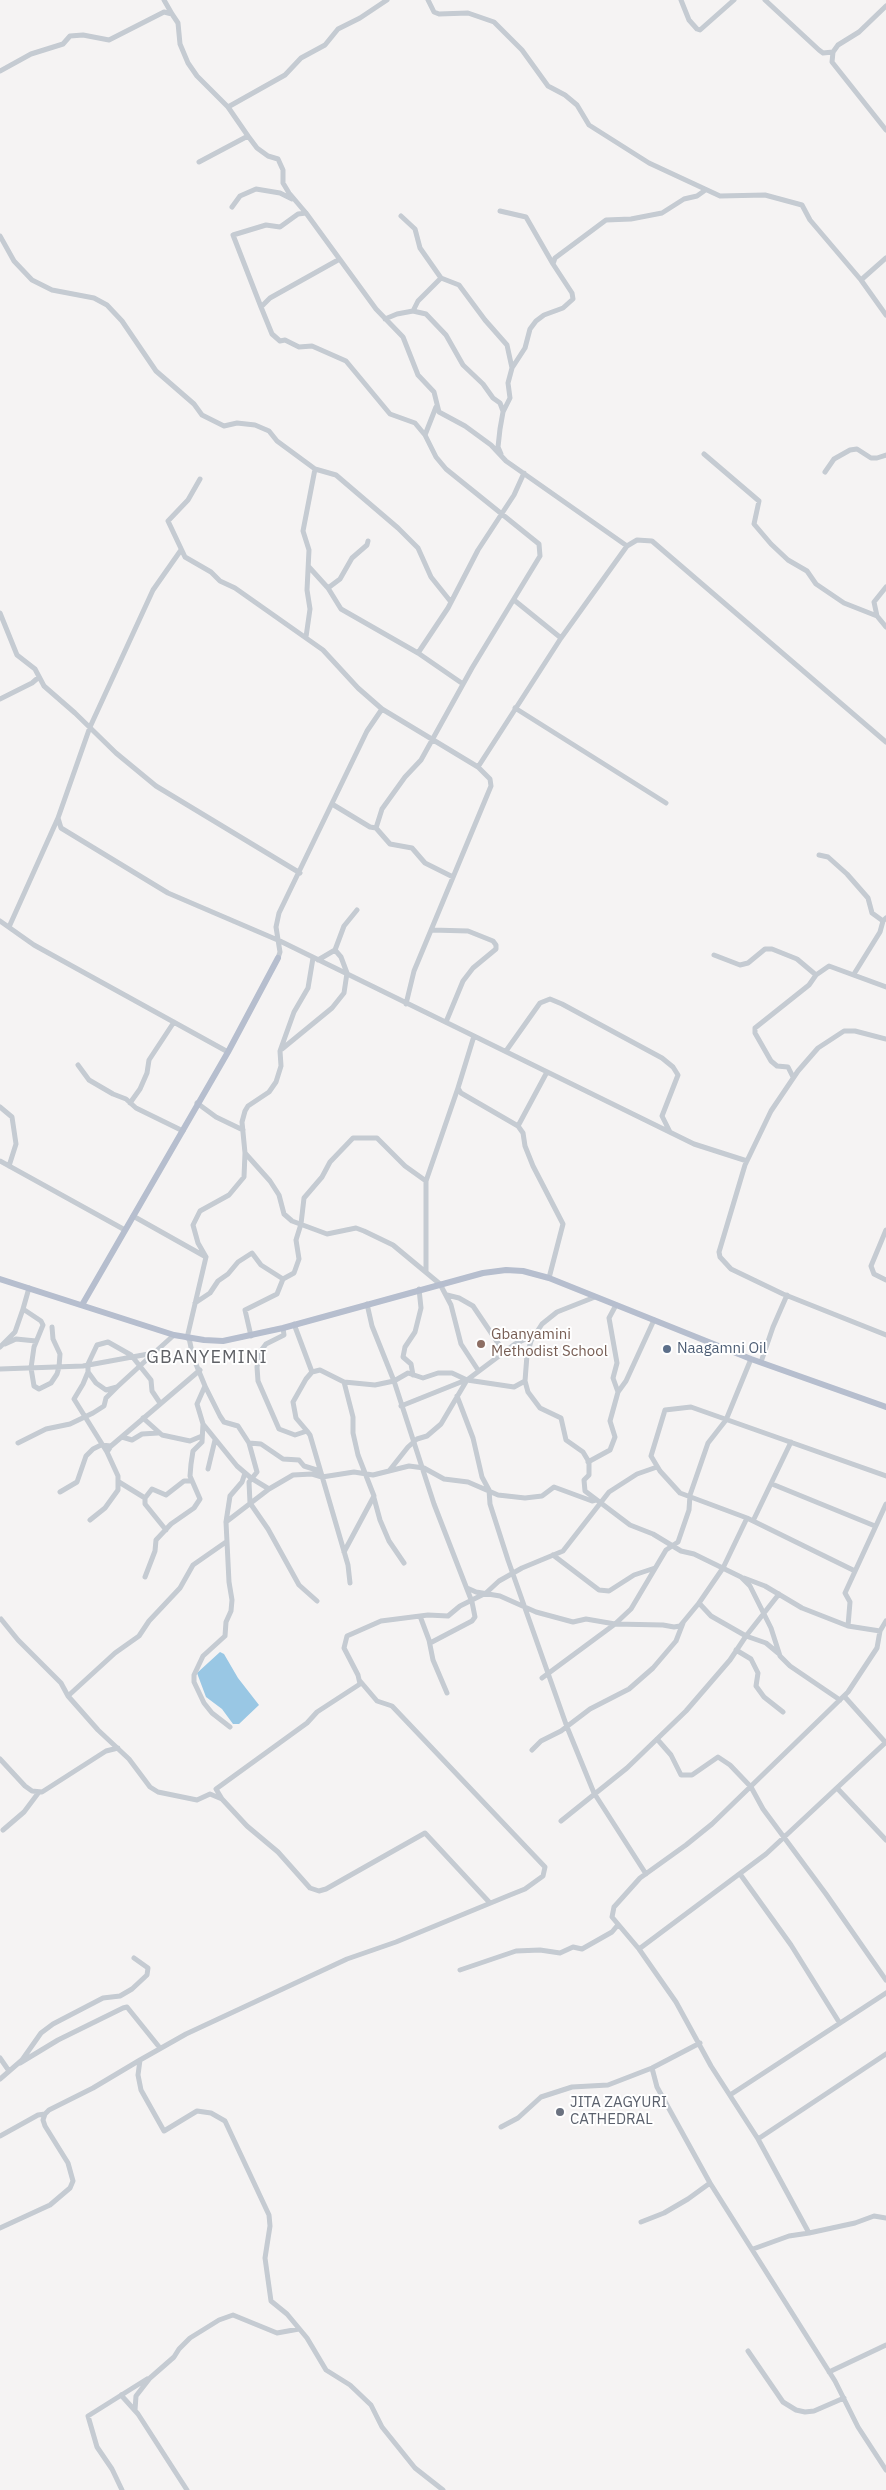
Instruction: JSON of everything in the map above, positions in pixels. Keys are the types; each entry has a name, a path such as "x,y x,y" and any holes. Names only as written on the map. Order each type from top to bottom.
{"main road":[{"path":"82,1305 228,1052 278,958"},
{"path":"0,1279 188,1338 223,1341 283,1328 440,1284 506,1270 523,1271 549,1278 751,1359 886,1408"}],"street":[{"path":"164,0 178,23 180,44 188,63 197,76 228,107 257,148 268,156 278,159 282,170 283,183 295,201 306,213 338,260 384,319 403,337 418,375 434,392 436,407 425,436"},
{"path":"228,107 284,75 301,58 325,45 338,28 360,18 387,0"},
{"path":"428,0 434,12 439,14 468,13 494,22 522,50 548,86 576,105 589,125 649,163 704,191 720,196 765,194 802,205 810,220 861,280 886,315"},
{"path":"681,0 689,20 700,30 734,0"},
{"path":"765,0 819,50 823,53 833,52"},
{"path":"886,6 859,32 838,46 833,52 832,62 886,130"},
{"path":"0,71 31,54 63,44 70,36 83,34 109,40 164,12 172,14"},
{"path":"199,162 248,136"},
{"path":"232,207 240,196 256,189 280,193 295,201"},
{"path":"553,264 555,258 564,250 606,220 632,219 662,213 684,199 697,196 704,191"},
{"path":"500,211 526,217 572,293 572,299 563,308 544,315 536,321 530,329 525,348 512,368 508,383 510,398 503,412 498,447 502,456"},
{"path":"306,213 298,214 280,227 266,225 233,235 272,334 280,341 285,340 299,347 312,346 346,361 390,414 415,423 425,436 436,457 446,469 539,544 541,550 540,556 463,684 421,760 404,777 382,808 376,828"},
{"path":"401,216 414,229 420,248 440,278 459,285 485,320 507,345 512,368"},
{"path":"0,236 14,261 32,280 52,290 94,298 107,306 122,321 156,371 194,404 202,415 224,426 237,423 255,425 268,431 277,442 315,469 336,475 398,528 418,548 431,577 450,602"},
{"path":"861,280 886,258"},
{"path":"261,307 270,298 338,260"},
{"path":"413,311 418,301 440,278"},
{"path":"384,319 413,311 426,314 446,335 464,365 483,384 493,398 500,403 503,412"},
{"path":"436,407 444,416 465,426 524,473 627,546"},
{"path":"824,472 834,459 850,450 857,449 871,458 886,455"},
{"path":"704,454 758,501 754,524 788,560 806,571 816,584 844,603 877,616"},
{"path":"306,637 310,609 307,590 309,550 303,531 315,469"},
{"path":"418,652 450,602 478,550 514,495 524,473"},
{"path":"200,479 188,500 168,521 181,550 192,562 204,567 220,581 235,588 323,650 358,688 382,709 478,767 490,779 492,786 414,971 406,1004"},
{"path":"478,767 561,638 627,546 637,540 652,541 886,742"},
{"path":"328,588 340,578 352,558 368,545 368,541"},
{"path":"10,927 58,818 90,728 153,590 181,550"},
{"path":"309,567 328,588 341,609 418,652 463,684"},
{"path":"886,587 874,602 877,616 886,628"},
{"path":"514,600 561,638"},
{"path":"0,613 17,655 35,669 44,686 116,753 156,786 300,873"},
{"path":"0,700 32,683 39,677"},
{"path":"515,708 666,803"},
{"path":"278,958 280,941 276,927 279,913 367,731 382,709"},
{"path":"332,804 370,827 376,828 390,844 412,848 424,863 453,877"},
{"path":"58,818 64,832 147,882 347,973 406,1004 694,1144 747,1160"},
{"path":"819,855 828,857 847,874 868,898 872,913 884,919 880,932 854,974"},
{"path":"317,1601 299,1586 268,1529 250,1503 248,1488 251,1478 257,1472 249,1443 238,1426 224,1422 220,1416 205,1386 200,1370 192,1357 188,1338 194,1303 206,1257 195,1235 193,1225 200,1212 229,1195 244,1177 245,1152 242,1118 248,1106 269,1092 276,1082 281,1066 280,1051 294,1012 308,988 316,959 334,950 344,926 357,910"},
{"path":"0,921 34,944 228,1052"},
{"path":"432,930 468,931 493,941 496,945 496,949 473,968 463,981 446,1022"},
{"path":"714,955 740,964 748,963 765,949 772,949 797,959 816,975"},
{"path":"280,1051 332,1008 342,996 347,973 341,957 334,950"},
{"path":"793,1077 788,1067 777,1066 771,1061 755,1033 755,1028 809,986 816,975 829,966 854,974 886,988"},
{"path":"506,1051 540,1003 550,999 562,1004 662,1058 673,1067 678,1076 662,1116 670,1132"},
{"path":"130,1103 144,1081 149,1060 174,1022"},
{"path":"886,1039 844,1030 818,1048 793,1077 771,1111 747,1160 721,1241 720,1257 731,1269 787,1296 886,1335"},
{"path":"426,1272 426,1181 474,1036"},
{"path":"78,1065 89,1080 136,1108 183,1131"},
{"path":"518,1126 547,1072"},
{"path":"458,1088 461,1093 518,1126 543,1188 563,1224 549,1278"},
{"path":"197,1103 216,1117 243,1130"},
{"path":"0,1107 12,1117 16,1144 9,1166"},
{"path":"251,1336 245,1310 277,1294 283,1279 294,1273 299,1260 296,1240 301,1224 304,1198 319,1180 330,1162 355,1137 377,1138 405,1166 426,1181"},
{"path":"245,1152 270,1181 279,1195 284,1214 292,1221 327,1234 356,1228 364,1231 393,1245 440,1284 447,1295 461,1344 478,1370"},
{"path":"0,1161 125,1230"},
{"path":"133,1216 206,1257"},
{"path":"886,1230 872,1266 874,1274 886,1280"},
{"path":"194,1303 210,1293 218,1281 228,1274 238,1262 252,1253 261,1265 283,1279"},
{"path":"2,1346 15,1332 29,1288"},
{"path":"413,1375 411,1364 403,1357 405,1347 415,1332 420,1308 419,1289"},
{"path":"447,1295 459,1298 473,1306 504,1352"},
{"path":"761,1362 766,1344 787,1296"},
{"path":"595,1297 557,1312 542,1324 534,1335 526,1355 525,1381 528,1392 540,1408 561,1418 566,1440 583,1452 588,1462 589,1475 584,1480 585,1491 630,1525 653,1534 672,1546 779,1594 802,1608 848,1626 880,1632"},
{"path":"368,1304 372,1326 424,1468 434,1504 472,1602 474,1618 472,1621 432,1642"},
{"path":"616,1305 609,1318 617,1363 612,1378 618,1392"},
{"path":"23,1309 41,1321 43,1325 36,1341 31,1368 34,1386 39,1389 50,1383 57,1374 59,1367 60,1354 53,1339 52,1327"},
{"path":"588,1462 610,1450 615,1437 610,1421 618,1392 626,1381 654,1320"},
{"path":"294,1324 312,1372"},
{"path":"283,1328 284,1335 266,1344 260,1352 257,1367 258,1381 279,1429 285,1433 295,1435 308,1431"},
{"path":"18,1443 46,1429 70,1424 104,1406 106,1398 117,1386 174,1334"},
{"path":"388,1472 414,1442 427,1436 441,1424 467,1380 504,1352 534,1335"},
{"path":"2,1346 16,1339 36,1341"},
{"path":"117,1386 106,1390 96,1384 88,1372 86,1365 97,1345 108,1342 131,1355 151,1380 152,1391 160,1403"},
{"path":"0,1369 86,1365 131,1355 154,1353"},
{"path":"542,1678 631,1609 666,1550 678,1542 689,1510 690,1496 708,1443 726,1420 751,1359"},
{"path":"107,1452 111,1446 200,1370"},
{"path":"350,1584 344,1552 308,1431 296,1418 293,1402 312,1372 320,1370 344,1382 375,1385 394,1382 408,1373 423,1378 438,1373 452,1373 467,1380 514,1387 525,1381"},
{"path":"88,1372 74,1399 107,1452 119,1482 118,1490 90,1520"},
{"path":"401,1406 467,1380"},
{"path":"344,1382 353,1417 353,1433 358,1455 389,1542 404,1563"},
{"path":"205,1386 197,1404 203,1424 244,1473 269,1489"},
{"path":"457,1396 473,1438 482,1477 489,1490 490,1504 567,1727 594,1793 646,1874"},
{"path":"855,1572 753,1521 680,1493 657,1467 651,1456 665,1410 691,1407 886,1476"},
{"path":"143,1418 158,1433"},
{"path":"145,1577 155,1551 156,1540 194,1508 200,1499 190,1476 193,1451 202,1442 203,1424"},
{"path":"122,1437 132,1440 142,1434 158,1433 190,1440 202,1436"},
{"path":"208,1469 215,1440"},
{"path":"753,1521 772,1484 790,1442"},
{"path":"249,1443 261,1444 283,1459 299,1460 304,1466 321,1474"},
{"path":"60,1492 78,1482 86,1456 101,1445 111,1446"},
{"path":"226,1522 269,1489 294,1474 346,1472 380,1475 409,1466 424,1468 444,1479 468,1482 498,1495 525,1498 542,1496 554,1487 592,1502 596,1500"},
{"path":"0,2136 93,2088 186,2034 347,1959 396,1942 490,1904 525,1888 543,1876 545,1867 392,1706 376,1701 360,1681 344,1648 347,1636 381,1621 420,1616 448,1616 460,1606 486,1594 499,1581 513,1573 563,1551 609,1492 636,1474 657,1467"},
{"path":"230,1727 212,1713 204,1703 194,1682 194,1675 203,1656 225,1636 226,1622 231,1611 232,1600 226,1542 226,1522 230,1496 242,1482 244,1473"},
{"path":"166,1530 145,1504 145,1498 152,1489 166,1495 184,1481 192,1480"},
{"path":"119,1482 145,1498"},
{"path":"772,1484 875,1526"},
{"path":"344,1552 374,1498"},
{"path":"848,1626 850,1602 845,1593 886,1504"},
{"path":"467,1588 525,1606 536,1612 573,1622 586,1619 614,1624 680,1626 699,1603 723,1568 746,1518"},
{"path":"68,1696 115,1653 140,1636 149,1620 180,1588 193,1565 226,1542"},
{"path":"553,1555 599,1590 609,1591 634,1575 655,1568"},
{"path":"741,1577 750,1586 771,1628 780,1656"},
{"path":"562,1822 594,1793 626,1768 686,1712 779,1594"},
{"path":"639,1949 740,1874 784,1837 886,1742 842,1698 790,1666 766,1643 746,1636 711,1616 699,1603"},
{"path":"420,1616 429,1640 432,1660 447,1693"},
{"path":"1,1619 18,1640 61,1682 66,1688 68,1696 98,1730 118,1748 150,1787 158,1792 197,1800 210,1794 307,1723 318,1712 352,1691 360,1681"},
{"path":"809,2233 758,2139 711,2066 676,2002 639,1949 617,1926 612,1917 614,1907 646,1874 686,1845 751,1787 842,1698 876,1648 880,1632 886,1621"},
{"path":"532,1750 540,1741 567,1727 590,1710 629,1689 653,1668 676,1641 684,1622"},
{"path":"736,1650 751,1659 758,1673 756,1686 764,1697 784,1712"},
{"path":"657,1739 671,1755 681,1775 692,1775 718,1757 730,1765 751,1787 763,1809 886,1980"},
{"path":"3,1830 24,1812 39,1792 52,1788 106,1751 118,1748"},
{"path":"0,1759 25,1786 39,1792"},
{"path":"837,1788 886,1840"},
{"path":"216,1789 222,1799 247,1826 278,1852 310,1888 319,1892 425,1833 490,1904"},
{"path":"210,1794 222,1799"},
{"path":"740,1874 786,1938 839,2022"},
{"path":"460,1970 516,1952 532,1950 560,1953 573,1947 582,1949 612,1932 617,1926"},
{"path":"15,2066 22,2060 41,2033 53,2024 98,2000 120,1996 132,1989 148,1972 144,1964 134,1958"},
{"path":"730,2095 886,1993"},
{"path":"0,2079 9,2070 58,2040 116,2009 127,2008 160,2048"},
{"path":"501,2127 518,2118 536,2099 558,2090 572,2087 603,2086 652,2068 700,2043"},
{"path":"758,2139 886,2054"},
{"path":"0,2058 9,2070"},
{"path":"140,2060 138,2075 141,2090 164,2131 197,2111 211,2113 225,2121 269,2215 270,2226 265,2258 269,2298 299,2329 326,2370 362,2395 371,2405 382,2427 415,2468 443,2490"},
{"path":"652,2068 658,2087 710,2183 829,2372 858,2427 886,2470"},
{"path":"0,2228 50,2205 70,2188 73,2181 68,2163 45,2126 44,2114"},
{"path":"641,2222 664,2213 710,2183"},
{"path":"753,2249 789,2236 855,2224 874,2216 886,2218"},
{"path":"122,2490 112,2469 97,2447 88,2416 150,2378 174,2357 190,2338 208,2325 226,2317 233,2315 277,2333 299,2329"},
{"path":"829,2372 886,2345"},
{"path":"748,2351 783,2402 796,2410 814,2411 844,2398"},
{"path":"135,2410 136,2396 150,2378"},
{"path":"121,2396 135,2410 187,2490"}],"water":[{"path":"220,1652 224,1654 238,1678 259,1705 239,1724 233,1724 222,1709 206,1697 197,1673"}],"place":[{"name":"Gbanyamini Methodist School","path":"481,1344"},
{"name":"Naagamni Oil","path":"667,1349"},
{"name":"JITA ZAGYURI CATHEDRAL","path":"560,2112"}],"district":[{"name":"GBANYEMINI","path":"207,1358"}]}
